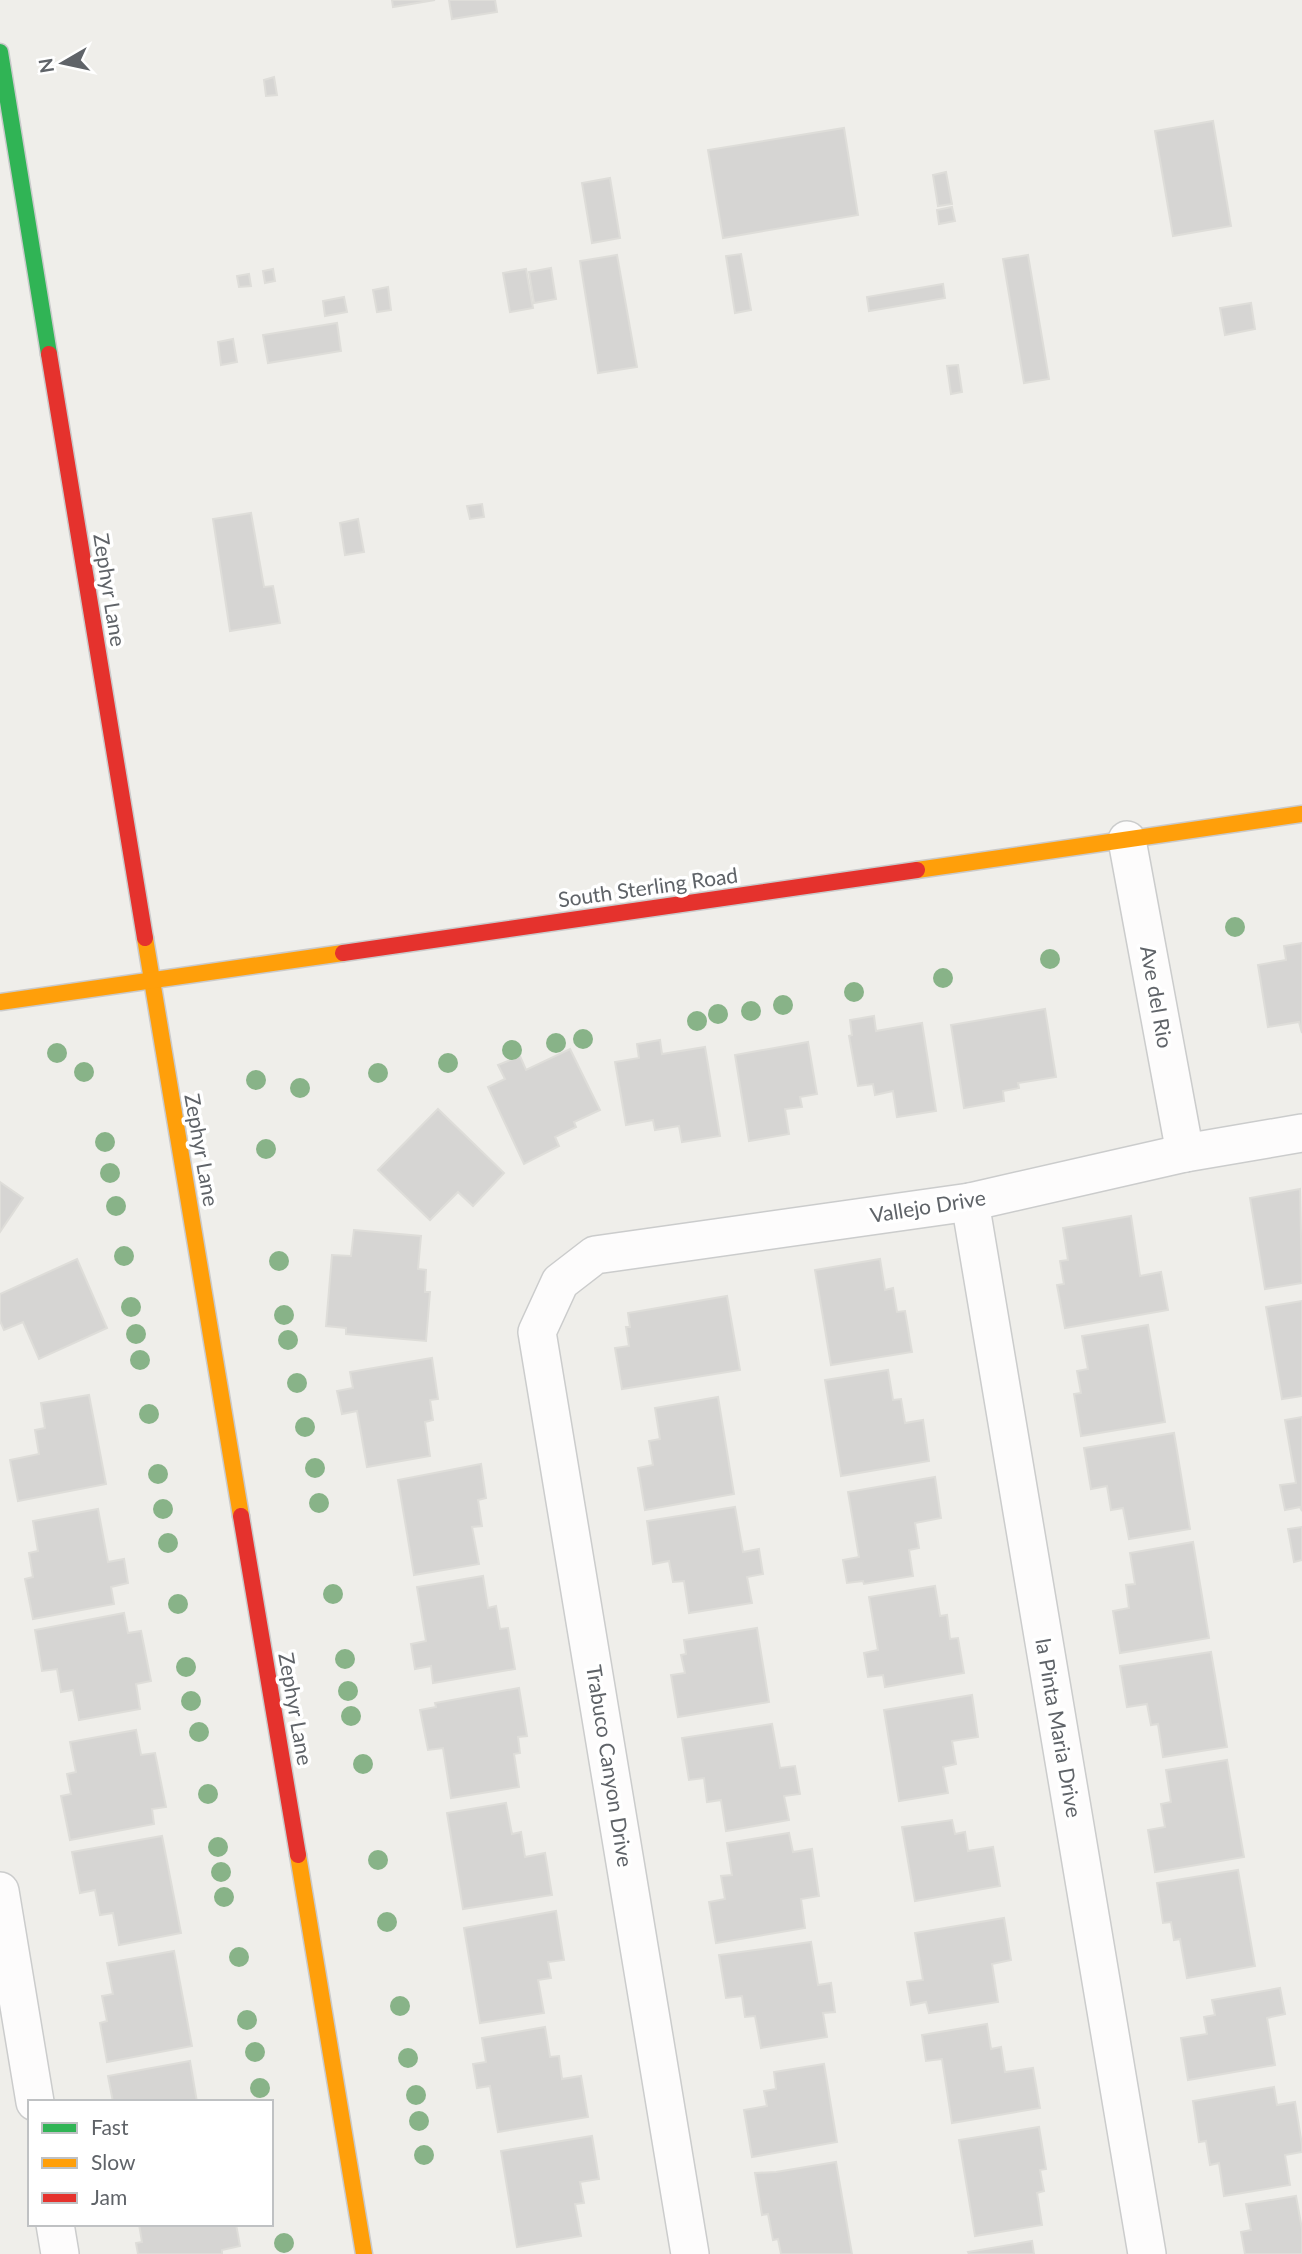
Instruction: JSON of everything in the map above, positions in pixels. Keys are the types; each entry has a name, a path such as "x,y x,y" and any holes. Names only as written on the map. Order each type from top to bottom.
{"street":[{"name":"Zephyr Lane","path":"0,52 364,2254"},
{"name":"South Sterling Road","path":"0,1002 1302,814"},
{"name":"Ave del Rio","path":"1127,840 1185,1153"},
{"name":"Vallejo Drive","path":"560,1282 595,1255 970,1202 1185,1153 1302,1133"},
{"name":"la Pinta Maria Drive","path":"970,1202 1147,2254"},
{"name":"Trabuco Canyon Drive","path":"560,1282 537,1332 690,2254"},
{"path":"0,1891 35,2100"},
{"path":"55,2226 60,2254"}],"building":[{"path":"392,0 435,0 393,7"},
{"path":"449,0 495,0 497,12 452,19"},
{"path":"274,77 277,95 266,96 264,80"},
{"path":"1213,121 1231,226 1173,236 1155,131"},
{"path":"844,128 858,215 723,238 708,150"},
{"path":"946,172 952,204 938,206 933,175"},
{"path":"610,178 620,238 592,243 582,183"},
{"path":"952,207 955,221 939,224 937,210"},
{"path":"741,254 751,310 735,313 726,256"},
{"path":"617,255 637,367 598,373 580,261"},
{"path":"1028,255 1049,379 1024,383 1003,259"},
{"path":"551,268 556,299 534,303 529,272"},
{"path":"273,269 275,281 265,283 263,271"},
{"path":"526,269 533,308 510,312 503,273"},
{"path":"249,274 251,286 239,287 237,276"},
{"path":"943,284 945,298 869,311 867,297"},
{"path":"388,287 391,310 377,312 373,290"},
{"path":"344,297 347,312 325,316 323,301"},
{"path":"1251,303 1255,329 1225,335 1220,308"},
{"path":"337,323 341,351 268,363 263,335"},
{"path":"233,339 237,362 221,365 218,342"},
{"path":"958,365 962,392 951,394 947,366"},
{"path":"482,504 484,517 470,519 467,506"},
{"path":"251,513 264,587 273,586 280,623 230,631 213,519"},
{"path":"358,519 364,552 345,555 340,523"},
{"path":"1302,943 1302,1033 1299,1022 1268,1027 1258,965 1286,960 1284,946"},
{"path":"1045,1009 1056,1077 1018,1083 1019,1088 1003,1091 1004,1101 964,1108 951,1025"},
{"path":"874,1016 876,1031 922,1023 936,1111 897,1117 893,1091 875,1095 873,1084 858,1086 849,1036 852,1035 850,1020"},
{"path":"660,1040 662,1054 705,1047 720,1136 682,1142 679,1126 655,1130 653,1120 626,1125 615,1062 639,1058 637,1044"},
{"path":"808,1042 817,1094 800,1097 802,1107 785,1109 789,1134 749,1141 735,1055"},
{"path":"570,1049 600,1110 574,1122 576,1127 555,1137 559,1146 524,1164 488,1087 505,1079 498,1065 520,1056 526,1070"},
{"path":"438,1109 504,1173 473,1206 458,1192 430,1220 378,1170"},
{"path":"0,1182 23,1198 0,1232"},
{"path":"1300,1189 1302,1283 1265,1289 1250,1198"},
{"path":"1131,1216 1140,1276 1161,1272 1168,1310 1065,1328 1057,1285 1064,1284 1060,1261 1068,1260 1063,1228"},
{"path":"354,1230 421,1236 418,1269 426,1270 425,1292 430,1292 426,1341 346,1334 346,1328 326,1326 332,1255 351,1256"},
{"path":"77,1259 107,1328 39,1359 23,1322 4,1330 0,1321 0,1294"},
{"path":"880,1259 885,1290 893,1288 897,1312 905,1311 912,1352 831,1365 815,1270"},
{"path":"727,1296 740,1370 622,1389 615,1348 629,1346 626,1327 630,1327 628,1313"},
{"path":"1302,1301 1302,1396 1282,1399 1266,1307"},
{"path":"1148,1325 1165,1422 1081,1436 1074,1394 1081,1393 1077,1371 1088,1369 1082,1336"},
{"path":"432,1358 438,1399 430,1400 433,1420 425,1422 430,1456 367,1467 357,1411 342,1414 337,1391 353,1388 350,1372"},
{"path":"888,1370 893,1400 901,1399 905,1423 923,1420 929,1461 841,1476 825,1380"},
{"path":"89,1395 106,1484 18,1501 10,1460 39,1454 35,1430 45,1428 41,1403"},
{"path":"718,1397 734,1494 645,1510 638,1468 653,1465 649,1441 660,1439 655,1408"},
{"path":"1302,1417 1302,1511 1300,1507 1285,1510 1280,1485 1296,1483 1285,1420"},
{"path":"1174,1433 1190,1529 1129,1539 1123,1508 1111,1510 1107,1486 1091,1489 1084,1448"},
{"path":"481,1464 486,1498 478,1500 482,1526 472,1527 479,1564 414,1575 398,1480"},
{"path":"935,1477 941,1518 915,1523 919,1548 909,1550 913,1576 864,1584 863,1581 847,1583 843,1560 859,1557 848,1492"},
{"path":"735,1507 743,1552 759,1549 763,1574 747,1577 752,1603 689,1613 684,1581 673,1582 669,1561 653,1564 647,1521"},
{"path":"98,1509 108,1562 124,1559 128,1583 111,1587 114,1604 33,1619 25,1579 33,1577 29,1553 38,1551 33,1521"},
{"path":"1302,1527 1302,1560 1294,1562 1288,1529"},
{"path":"1193,1542 1209,1638 1120,1653 1113,1611 1129,1608 1126,1585 1135,1584 1130,1553"},
{"path":"483,1576 488,1608 496,1606 500,1629 508,1628 515,1669 433,1683 431,1666 415,1669 411,1644 426,1641 417,1587"},
{"path":"935,1586 940,1616 947,1615 950,1639 958,1638 964,1673 885,1687 883,1675 868,1677 864,1653 878,1650 869,1597"},
{"path":"124,1613 128,1633 141,1631 151,1681 136,1684 140,1709 79,1720 73,1690 61,1692 57,1669 42,1671 35,1630"},
{"path":"757,1628 769,1702 678,1717 671,1675 685,1673 681,1655 686,1654 684,1640"},
{"path":"1211,1652 1227,1747 1163,1757 1158,1724 1151,1725 1147,1704 1127,1707 1120,1666"},
{"path":"519,1688 527,1736 518,1737 520,1753 514,1754 519,1787 451,1798 443,1748 428,1750 420,1710 436,1707 435,1703"},
{"path":"972,1695 978,1737 952,1741 956,1764 943,1767 948,1793 899,1801 884,1710"},
{"path":"772,1724 780,1768 795,1766 800,1794 784,1796 789,1820 726,1831 721,1800 707,1802 704,1778 689,1780 682,1738"},
{"path":"136,1730 141,1755 155,1753 166,1807 152,1809 154,1824 70,1840 61,1796 71,1794 67,1774 76,1772 70,1742"},
{"path":"1227,1760 1244,1857 1155,1872 1148,1830 1165,1827 1161,1804 1171,1802 1166,1770"},
{"path":"506,1803 512,1834 521,1832 525,1857 545,1853 552,1895 463,1909 447,1813"},
{"path":"952,1820 955,1834 965,1832 968,1851 993,1847 1000,1886 915,1901 902,1827"},
{"path":"789,1833 793,1852 812,1849 819,1896 801,1899 805,1928 716,1943 709,1902 725,1899 721,1876 732,1875 727,1843"},
{"path":"162,1836 181,1933 119,1945 113,1913 100,1915 95,1890 80,1893 72,1852"},
{"path":"1238,1870 1255,1966 1187,1978 1180,1939 1174,1940 1171,1922 1163,1923 1157,1883"},
{"path":"556,1911 564,1960 548,1962 551,1978 538,1980 544,2013 480,2023 464,1928"},
{"path":"1004,1918 1011,1960 992,1964 998,2002 929,2013 926,2002 911,2005 907,1982 923,1980 915,1933"},
{"path":"811,1942 818,1985 831,1983 835,2012 823,2013 827,2037 761,2048 755,2016 745,2017 742,1996 726,1998 719,1955"},
{"path":"174,1951 192,2046 107,2062 100,2023 107,2021 102,1996 113,1994 107,1963"},
{"path":"1280,1988 1285,2014 1267,2018 1275,2065 1188,2080 1181,2038 1207,2034 1204,2017 1215,2015 1212,2000"},
{"path":"987,2024 991,2049 1001,2047 1005,2072 1033,2068 1040,2108 952,2123 942,2059 926,2061 922,2035"},
{"path":"545,2027 550,2057 559,2056 562,2079 581,2076 588,2117 498,2132 490,2086 477,2088 473,2064 486,2062 482,2038"},
{"path":"190,2061 197,2100 113,2100 108,2076"},
{"path":"824,2064 837,2142 752,2157 744,2110 767,2106 764,2091 776,2089 774,2072"},
{"path":"1274,2087 1277,2105 1295,2102 1302,2152 1285,2155 1290,2185 1224,2196 1219,2163 1210,2165 1206,2141 1199,2142 1193,2101"},
{"path":"1039,2127 1046,2169 1040,2170 1044,2191 1037,2193 1042,2225 975,2236 959,2140"},
{"path":"592,2136 599,2179 580,2182 584,2203 575,2204 581,2236 517,2247 501,2151"},
{"path":"836,2162 852,2254 781,2254 778,2239 773,2240 768,2214 762,2215 755,2173"},
{"path":"1296,2196 1302,2229 1302,2254 1245,2254 1241,2232 1251,2230 1246,2204"},
{"path":"139,2226 236,2226 240,2246 222,2250 222,2254 138,2254 136,2243 142,2242"},
{"path":"1032,2241 1034,2254 968,2252"}],"traffic: fast":[{"path":"0,52 49,354"}],"traffic: slow":[{"path":"917,870 1302,814"},
{"path":"145,938 241,1516"},
{"path":"0,1002 343,953"},
{"path":"298,1855 364,2254"}],"traffic: jam":[{"path":"49,354 145,938"},
{"path":"343,953 917,870"},
{"path":"241,1516 298,1855"}]}
